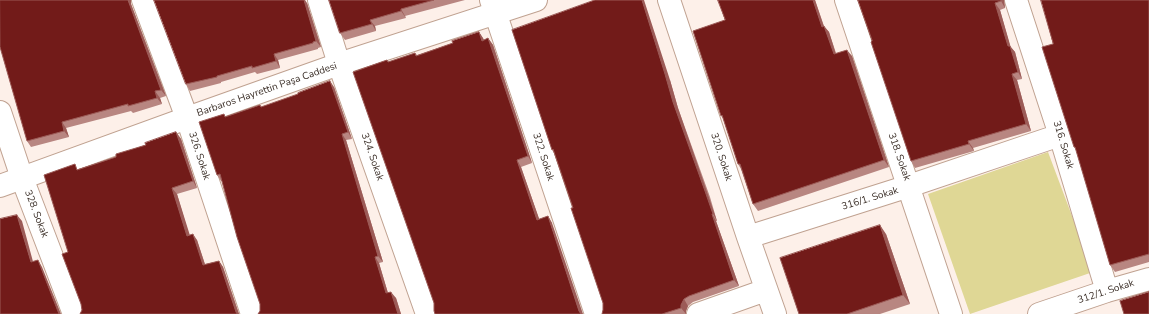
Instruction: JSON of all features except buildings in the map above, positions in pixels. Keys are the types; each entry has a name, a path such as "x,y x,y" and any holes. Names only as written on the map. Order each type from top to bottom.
{"street":[{"name":"326. Sokak","path":"143,0 187,118 252,314"},
{"name":"324. Sokak","path":"319,0 339,64 427,314"},
{"name":"Barbaros Hayrettin Paşa Caddesi","path":"0,186 493,7 536,0"},
{"name":"320. Sokak","path":"669,0 775,314"},
{"name":"318. Sokak","path":"846,0 951,314"},
{"name":"316. Sokak","path":"1016,0 1060,135 1107,291"},
{"name":"322. Sokak","path":"493,7 596,314"},
{"name":"328. Sokak","path":"0,112 22,178 74,314"},
{"name":"316/1. Sokak","path":"748,237 909,186 1060,135"},
{"name":"312/1. Sokak","path":"1040,314 1107,291 1149,279"},
{"path":"698,314 766,290"}],"shaded area":[{"path":"1048,152 1093,272 970,314 928,194"}]}
